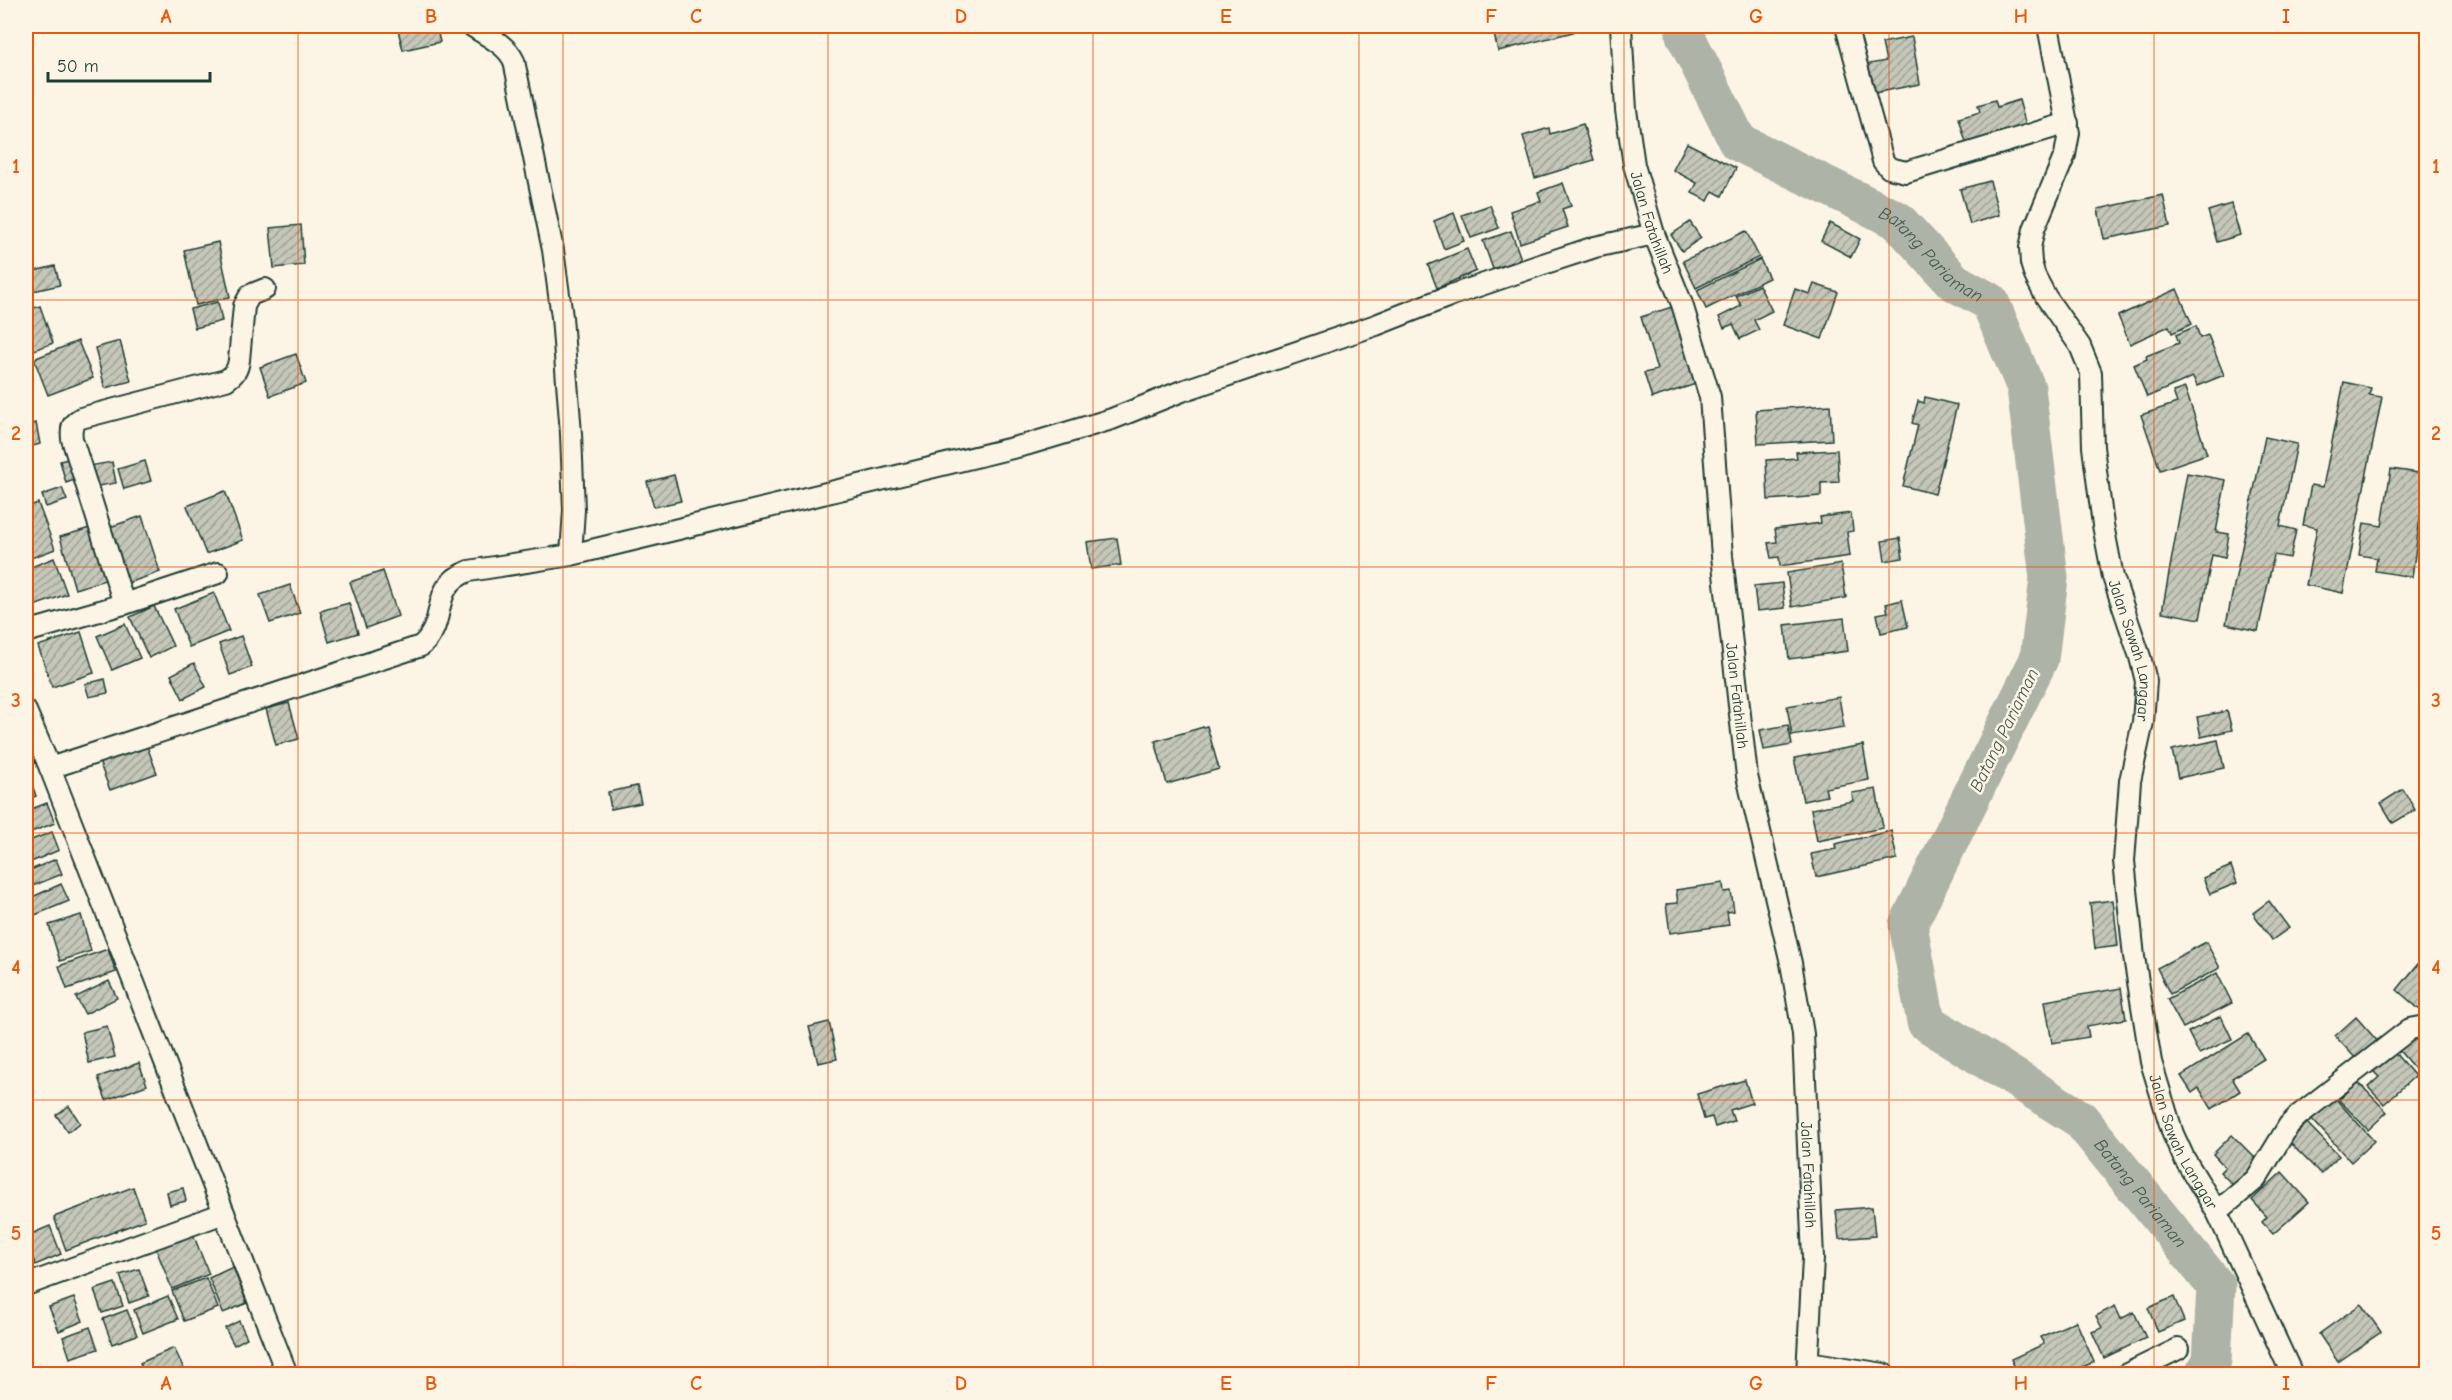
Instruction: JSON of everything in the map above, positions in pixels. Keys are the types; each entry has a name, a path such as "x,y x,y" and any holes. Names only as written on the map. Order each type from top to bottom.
{"street":[{"path":"472,26 502,45 510,52 514,61 553,250 562,317 571,434 574,510 571,555"},
{"name":"Jalan Fatahillah","path":"1621,26 1630,140 1654,234 1683,304 1710,397 1722,556 1747,776 1791,963 1803,1034 1813,1258 1808,1368"},
{"path":"1846,26 1883,161 1889,168 1906,172 2068,123"},
{"name":"Jalan Sawah Langgar","path":"2048,26 2069,133 2065,155 2034,229 2031,262 2034,276 2080,346 2091,373 2093,447 2103,525 2113,578 2146,681 2144,714 2130,781 2124,861 2134,957 2151,1062 2167,1116 2184,1158 2217,1212 2292,1374"},
{"path":"50,768 421,646 429,639 434,628 445,589 455,576 469,571 571,555 1029,444 1112,419 1182,391 1376,325 1452,295 1531,268 1595,247 1654,234"},
{"path":"124,604 72,439 71,428 74,422 81,418 226,380 233,376 238,368 244,306 250,295 265,289"},
{"path":"26,632 124,604 218,573"},
{"path":"26,711 286,1374"},
{"path":"2217,1212 2256,1179 2289,1125 2300,1115 2410,1029 2427,1026"},
{"path":"26,1285 224,1213"},
{"path":"2127,1374 2178,1349"},
{"path":"1808,1368 1884,1374"}],"building":[{"path":"397,26 436,26 440,42 403,50"},
{"path":"1506,26 1571,26 1573,32 1498,51 1493,30"},
{"path":"1851,26 1889,26 1853,33"},
{"path":"1894,26 1911,26 1911,27 1895,31"},
{"path":"1912,37 1920,84 1869,94 1864,65 1886,61 1882,43"},
{"path":"1995,100 1997,107 2019,100 2028,133 1968,150 1959,118 1980,112 1978,105"},
{"path":"1583,124 1594,160 1535,178 1523,136 1549,128 1550,134"},
{"path":"1687,143 1736,168 1722,196 1713,191 1708,201 1692,193 1697,183 1673,170"},
{"path":"1990,181 1999,215 1970,224 1960,189"},
{"path":"1563,183 1571,206 1562,209 1568,227 1520,243 1510,211 1541,201 1538,192"},
{"path":"2163,195 2170,226 2104,239 2098,209"},
{"path":"2231,204 2240,235 2217,242 2208,211"},
{"path":"1490,205 1499,228 1471,238 1462,215"},
{"path":"1454,213 1464,241 1444,249 1434,221"},
{"path":"1690,222 1701,238 1682,251 1671,235"},
{"path":"1830,223 1860,239 1851,257 1821,241"},
{"path":"301,225 304,265 274,268 270,228"},
{"path":"1511,231 1521,259 1493,269 1483,241"},
{"path":"1746,231 1759,257 1696,288 1683,261"},
{"path":"218,242 230,297 196,305 184,250"},
{"path":"1467,249 1476,271 1437,288 1428,265"},
{"path":"1760,259 1769,278 1706,309 1697,290"},
{"path":"55,266 60,285 29,292 26,273"},
{"path":"1814,284 1838,292 1822,339 1783,325 1795,289 1810,294"},
{"path":"1759,285 1772,311 1754,320 1759,330 1740,339 1733,324 1724,328 1719,317 1741,306 1736,296"},
{"path":"2177,289 2192,324 2172,333 2169,326 2130,344 2118,316"},
{"path":"218,302 222,321 195,328 190,309"},
{"path":"40,306 53,343 26,353 26,311"},
{"path":"1672,307 1696,384 1652,398 1644,373 1657,370 1641,317"},
{"path":"2196,326 2200,338 2208,335 2224,375 2197,386 2193,377 2147,397 2134,365 2147,359 2146,356 2179,343 2176,335"},
{"path":"78,341 93,378 48,395 34,359"},
{"path":"120,341 131,381 105,388 95,348"},
{"path":"296,354 306,383 270,396 260,367"},
{"path":"2344,382 2371,388 2369,395 2382,397 2343,593 2306,585 2317,528 2303,525 2311,485 2323,487"},
{"path":"2185,388 2207,454 2160,470 2141,415 2177,403 2173,392"},
{"path":"1925,397 1957,405 1935,494 1903,486 1918,425 1912,423 1918,401 1924,403"},
{"path":"1830,405 1832,440 1758,444 1756,410"},
{"path":"36,423 40,444 26,448 26,425"},
{"path":"2265,437 2297,444 2280,526 2296,530 2290,558 2274,555 2258,631 2226,624"},
{"path":"1837,450 1839,482 1821,483 1821,496 1768,500 1766,460 1797,458 1796,452"},
{"path":"72,458 77,479 66,483 60,461"},
{"path":"145,461 151,481 124,489 118,469"},
{"path":"112,462 116,483 93,487 89,466"},
{"path":"2391,469 2426,474 2412,577 2375,571 2377,558 2359,555 2364,523 2382,526"},
{"path":"2187,473 2226,480 2216,532 2229,534 2225,558 2212,555 2200,619 2162,612"},
{"path":"674,475 681,501 654,507 647,482"},
{"path":"62,488 67,500 46,507 42,495"},
{"path":"225,491 243,540 206,554 187,506"},
{"path":"38,503 55,549 26,560 26,507"},
{"path":"1851,513 1853,531 1847,532 1850,556 1780,566 1779,557 1771,558 1768,543 1777,542 1775,529 1821,523 1820,517"},
{"path":"142,516 160,572 128,583 110,527"},
{"path":"93,527 108,579 75,589 60,537"},
{"path":"1117,538 1121,565 1091,569 1087,542"},
{"path":"1900,538 1903,558 1885,561 1882,541"},
{"path":"54,558 67,594 26,609 26,569"},
{"path":"1841,564 1846,598 1792,607 1787,573"},
{"path":"383,571 398,616 366,628 350,582"},
{"path":"1782,583 1785,608 1757,611 1754,586"},
{"path":"290,585 300,613 270,623 260,595"},
{"path":"214,593 229,631 189,647 174,609"},
{"path":"1902,600 1908,627 1881,633 1877,614 1888,612 1886,604"},
{"path":"349,603 358,633 329,642 320,611"},
{"path":"154,606 173,646 149,658 130,617"},
{"path":"1844,618 1848,651 1789,659 1785,625"},
{"path":"125,624 140,658 112,670 97,636"},
{"path":"81,632 94,673 52,687 38,646"},
{"path":"241,636 252,667 230,675 219,644"},
{"path":"194,663 206,687 183,699 171,675"},
{"path":"105,679 108,693 89,697 85,684"},
{"path":"1839,697 1844,727 1792,736 1787,706"},
{"path":"289,703 299,739 276,745 266,709"},
{"path":"2227,711 2232,730 2201,737 2197,717"},
{"path":"1788,725 1792,745 1764,750 1760,730"},
{"path":"1207,726 1219,769 1167,784 1155,741"},
{"path":"2218,740 2224,768 2178,778 2172,750"},
{"path":"145,741 157,773 110,790 98,759"},
{"path":"1863,745 1869,780 1825,788 1827,796 1803,801 1794,758"},
{"path":"26,767 36,796 26,800"},
{"path":"637,786 641,803 611,809 608,792"},
{"path":"1876,789 1883,828 1817,841 1811,809 1853,801 1852,793"},
{"path":"2403,789 2415,810 2393,823 2381,803"},
{"path":"47,803 55,823 26,834 26,811"},
{"path":"1891,831 1897,859 1816,877 1811,854 1836,849 1835,844"},
{"path":"52,832 59,850 26,864 26,842"},
{"path":"56,859 62,874 30,887 26,872"},
{"path":"2231,866 2237,883 2210,894 2203,878"},
{"path":"1723,883 1724,892 1731,891 1734,911 1727,912 1729,925 1670,933 1666,904 1678,903 1676,890"},
{"path":"61,884 69,901 35,915 28,899"},
{"path":"2113,900 2118,946 2095,949 2090,903"},
{"path":"2269,901 2289,928 2272,940 2253,913"},
{"path":"81,915 91,951 60,961 49,925"},
{"path":"2206,942 2220,968 2170,994 2157,968"},
{"path":"108,949 116,972 67,989 59,966"},
{"path":"2426,954 2426,1015 2397,990"},
{"path":"2217,973 2232,1003 2183,1028 2167,999"},
{"path":"109,981 117,998 85,1014 76,997"},
{"path":"2121,988 2126,1019 2087,1026 2089,1037 2052,1043 2045,1001"},
{"path":"2221,1016 2232,1039 2199,1054 2188,1032"},
{"path":"2356,1017 2380,1044 2360,1063 2335,1036"},
{"path":"829,1022 837,1059 818,1063 809,1027"},
{"path":"107,1026 115,1057 89,1063 82,1032"},
{"path":"2418,1031 2426,1041 2426,1087 2424,1088 2415,1078 2420,1075 2397,1048"},
{"path":"2248,1034 2264,1059 2232,1078 2240,1091 2212,1109 2199,1088 2192,1093 2181,1076"},
{"path":"2394,1052 2415,1076 2384,1104 2368,1087 2379,1077 2373,1071"},
{"path":"139,1063 147,1085 106,1100 98,1077"},
{"path":"1745,1080 1752,1103 1730,1110 1734,1121 1715,1127 1712,1117 1704,1119 1697,1094"},
{"path":"2358,1082 2387,1112 2368,1130 2339,1100"},
{"path":"2333,1096 2374,1141 2351,1162 2310,1117"},
{"path":"69,1106 80,1123 68,1132 56,1115"},
{"path":"2307,1123 2339,1156 2321,1174 2289,1142"},
{"path":"2232,1135 2262,1165 2238,1190 2220,1172 2225,1167 2213,1154"},
{"path":"2282,1172 2309,1202 2273,1234 2262,1222 2267,1217 2252,1200"},
{"path":"133,1187 145,1220 66,1250 54,1217"},
{"path":"183,1188 186,1201 170,1205 167,1192"},
{"path":"1872,1207 1875,1236 1839,1239 1836,1210"},
{"path":"50,1226 61,1254 35,1265 26,1236"},
{"path":"193,1234 209,1274 172,1289 156,1249"},
{"path":"26,1251 33,1273 26,1276"},
{"path":"233,1267 247,1303 223,1313 209,1278"},
{"path":"139,1269 149,1296 129,1303 120,1275"},
{"path":"206,1278 218,1308 184,1321 172,1291"},
{"path":"115,1283 123,1306 102,1313 94,1290"},
{"path":"168,1296 178,1319 143,1333 134,1310"},
{"path":"2174,1297 2184,1321 2158,1332 2148,1308"},
{"path":"74,1298 83,1321 59,1331 49,1307"},
{"path":"2361,1304 2381,1332 2338,1362 2319,1334"},
{"path":"2115,1306 2121,1319 2134,1312 2146,1338 2104,1358 2092,1332 2102,1328 2096,1316"},
{"path":"127,1310 137,1335 112,1344 103,1319"},
{"path":"239,1321 247,1338 234,1345 225,1328"},
{"path":"2076,1321 2094,1362 2066,1374 2018,1374 2011,1359 2044,1344 2040,1337"},
{"path":"90,1327 98,1349 70,1358 63,1337"},
{"path":"174,1348 186,1373 145,1374 140,1363"}],"waterway":[{"name":"Batang Pariaman","path":"1685,26 1685,35 1738,142 1897,220 1954,282 1990,302 2026,388 2049,578 2039,659 1908,925 1926,1022 2080,1119 2216,1286 2212,1361 2204,1374"}]}
